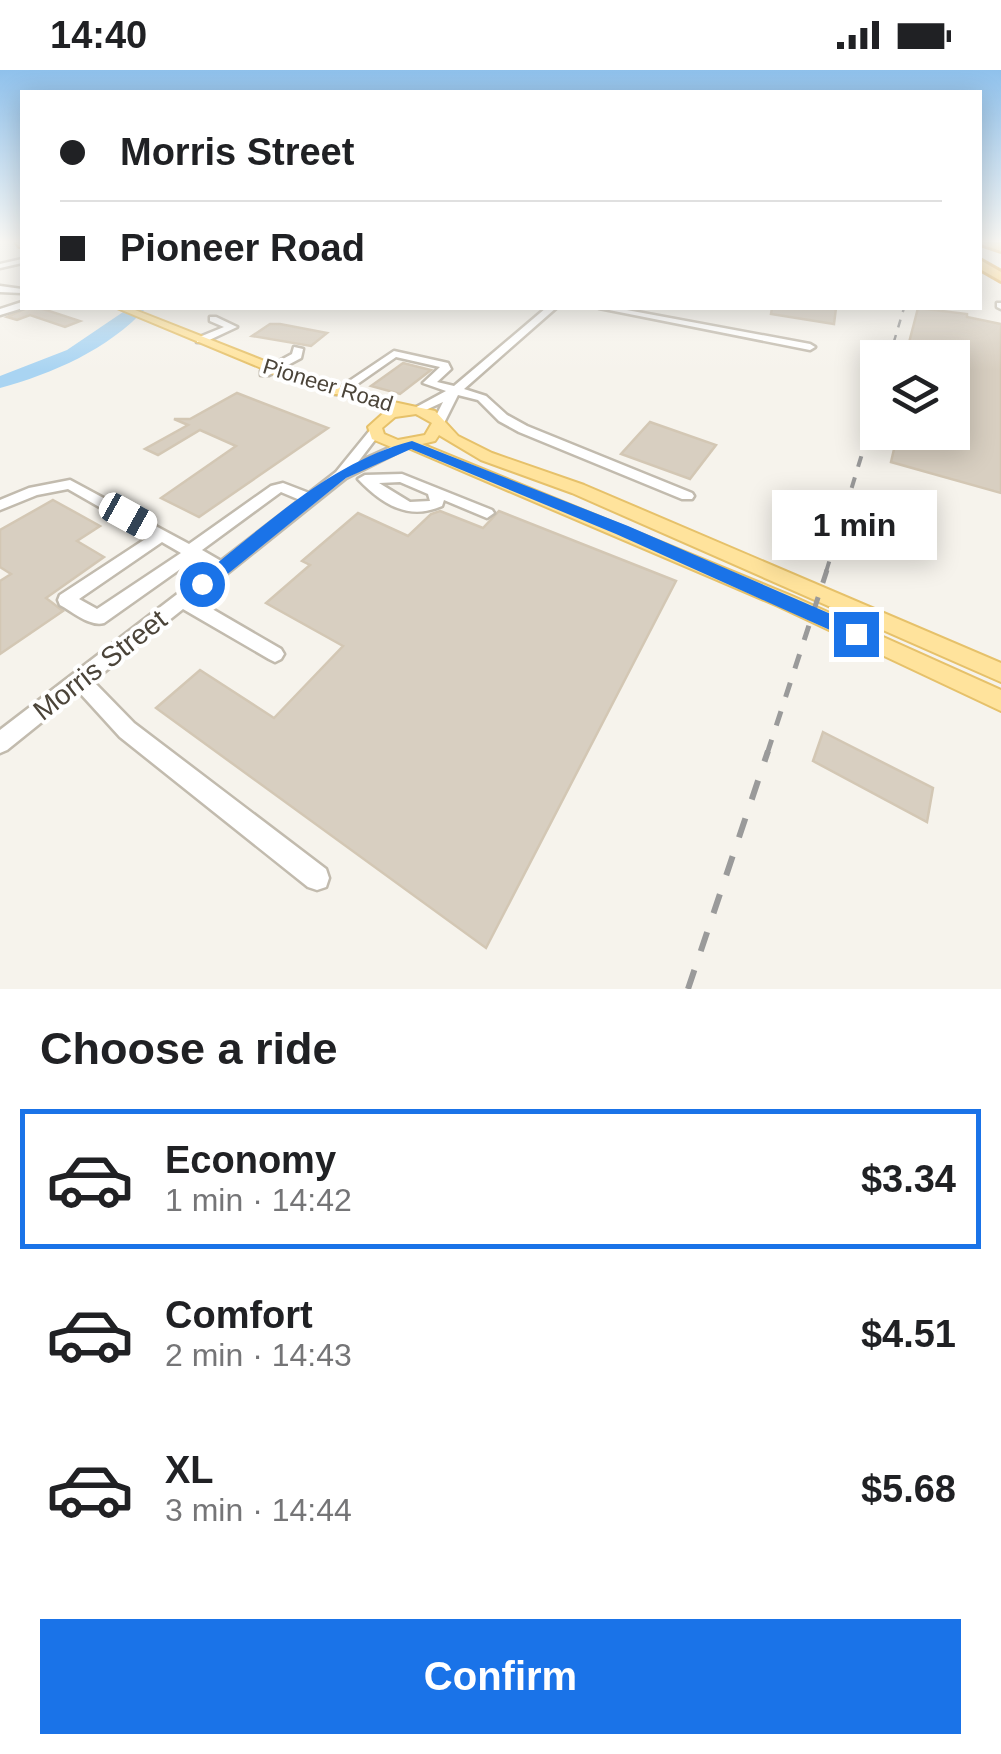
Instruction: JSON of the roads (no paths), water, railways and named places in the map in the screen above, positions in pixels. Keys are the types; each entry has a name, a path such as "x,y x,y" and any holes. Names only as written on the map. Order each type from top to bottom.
{"main road":[{"name":"Pioneer Road","path":"128,310 363,412 388,443 409,445 658,546 1001,701"},
{"name":"Pioneer Road","path":"270,370 430,414 439,425"},
{"path":"375,430 383,417 413,410"},
{"path":"409,445 430,438 439,425 452,441 472,450 574,487 791,586 1001,673"}],"street":[{"path":"413,410 455,391 549,310"},
{"path":"640,311 810,346"},
{"path":"201,340 232,327 213,319"},
{"path":"270,370 297,356 298,349"},
{"path":"339,392 394,354 444,365 446,369 429,383 482,398 503,418 524,428 688,496"},
{"path":"439,425 455,391"},
{"name":"Morris Street","path":"0,744 341,475 375,430"},
{"name":"Morris Street","path":"341,475 409,445"},
{"path":"341,475 402,478 487,513"},
{"path":"367,479 381,494 411,508 424,510 436,503 435,491"},
{"path":"0,505 34,491 70,484 222,569"},
{"path":"162,536 66,600 98,618 276,490 283,487 311,499"},
{"path":"182,600 275,654"},
{"path":"80,680 127,730 318,878"}],"waterway":[{"path":"0,382 74,353 136,310"}],"railway":[{"path":"894,340 903,310"},
{"path":"826,572 863,450"},
{"path":"767,753 827,570"},
{"path":"688,989 767,753"}]}
